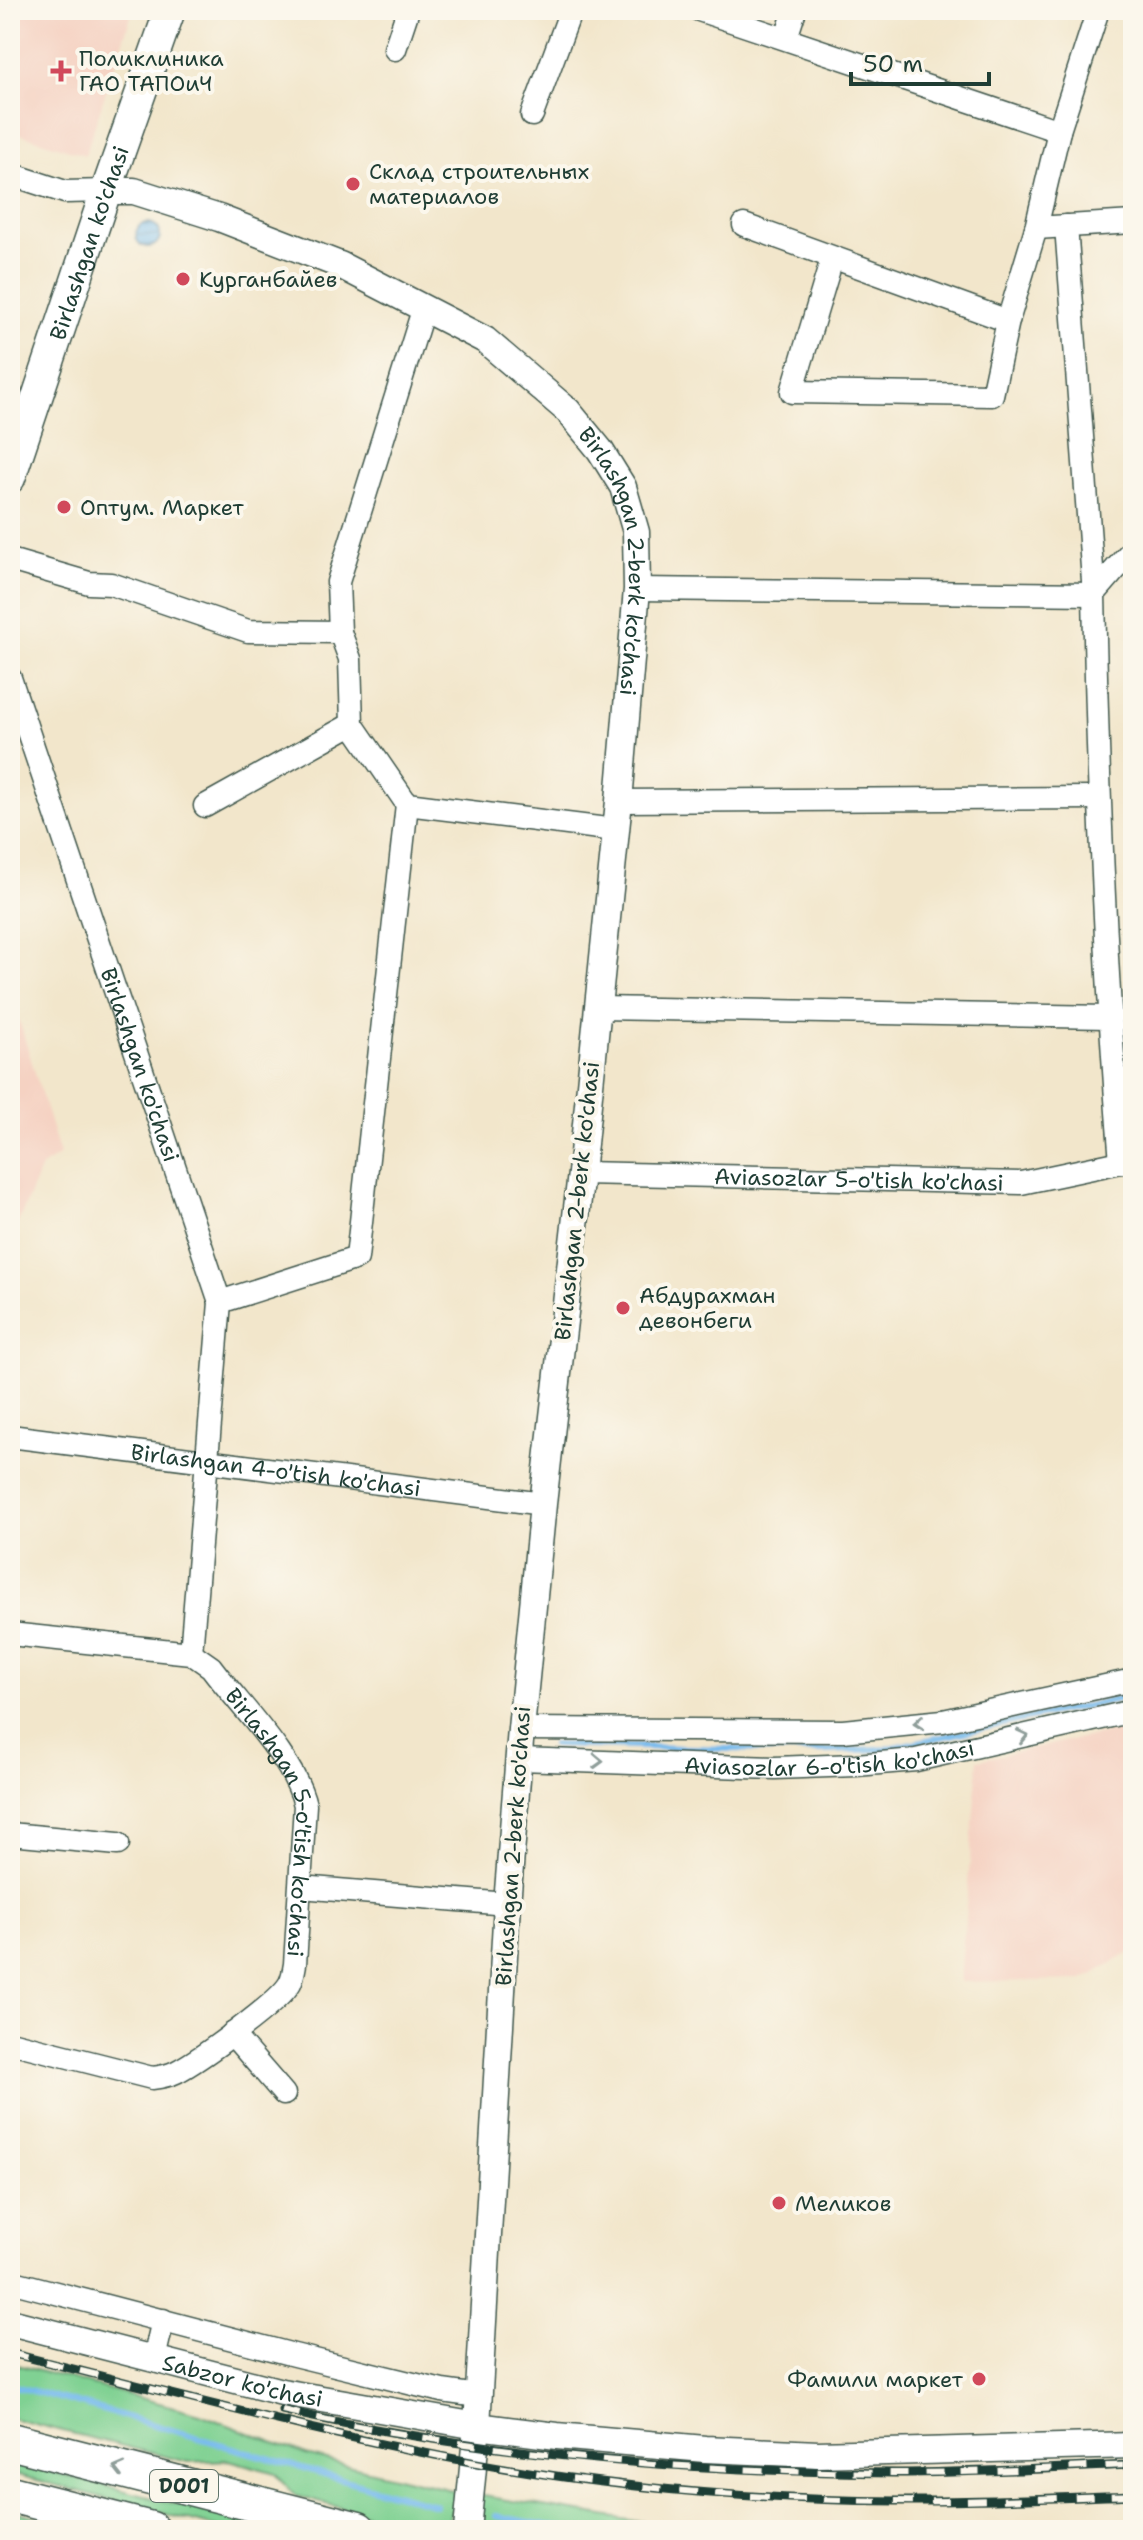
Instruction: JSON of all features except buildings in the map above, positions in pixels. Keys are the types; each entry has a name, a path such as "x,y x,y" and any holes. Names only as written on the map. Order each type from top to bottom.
{"highway":[{"name":"D001","path":"10,2441 358,2530"},
{"name":"D001","path":"10,2494 104,2523 151,2530"}],"main road":[{"name":"Birlashgan ko'chasi","path":"10,478 170,10"}],"street":[{"path":"395,49 408,10"},
{"path":"532,115 571,10"},
{"path":"699,10 1059,131"},
{"path":"786,38 795,10"},
{"path":"832,259 792,392 992,395 1008,321 1036,228 1059,131 1098,10"},
{"path":"10,174 65,192 106,191"},
{"name":"Birlashgan 2-berk ko'chasi","path":"106,191 134,191 219,218 340,265 485,340 568,411 600,450 623,487 631,508 638,545 619,801 521,1729 507,1904 477,2426 467,2530"},
{"path":"1036,228 1133,222"},
{"path":"744,225 1008,321"},
{"path":"1066,226 1094,594 1098,798 1108,1017 1127,1160"},
{"path":"220,1302 357,1258 407,804 352,724 350,659 340,632 338,582 424,307"},
{"path":"637,589 1094,594 1133,549"},
{"path":"10,560 89,583 111,584 248,631 340,632"},
{"name":"Birlashgan ko'chasi","path":"10,678 220,1302 208,1461"},
{"path":"205,806 352,724"},
{"path":"619,801 1098,798"},
{"path":"407,804 615,830"},
{"path":"598,1008 1108,1017"},
{"name":"Aviasozlar 5-o'tish ko'chasi","path":"581,1173 1021,1183 1127,1160"},
{"name":"Birlashgan 4-o'tish ko'chasi","path":"10,1436 543,1504"},
{"path":"10,1634 191,1653 208,1461"},
{"name":"Birlashgan 5-o'tish ko'chasi","path":"10,2042 152,2078 165,2077 232,2034 281,1995 291,1982 295,1964 305,1805 299,1784 211,1667 191,1653"},
{"name":"Aviasozlar 6-o'tish ko'chasi","path":"520,1759 775,1768 869,1748 943,1721 1133,1680"},
{"name":"Aviasozlar 6-o'tish ko'chasi","path":"521,1729 769,1732 869,1748 916,1760 1133,1711"},
{"path":"10,1834 118,1844"},
{"path":"301,1887 507,1904"},
{"path":"232,2034 284,2094"},
{"path":"10,2281 442,2391 478,2396"},
{"path":"154,2359 163,2320"},
{"name":"Sabzor ko'chasi","path":"10,2322 282,2392 477,2426 690,2447 790,2453 1133,2445"}],"shaded area":[{"name":"Поликлиника ГАО ТАПОиЧ","path":"10,10 133,10 85,155 10,131"},
{"path":"10,1005 15,1007 60,1155 41,1167 10,1242"},
{"path":"1133,1727 1133,1951 1083,1980 960,1982 978,1760"}],"green space":[{"path":"10,2363 200,2414 306,2455 451,2490 457,2494 448,2522 433,2519 432,2530 424,2530 296,2496 275,2473 229,2460 188,2462 10,2418"},
{"path":"10,2461 276,2530 226,2530 10,2473"},
{"path":"471,2494 634,2521 743,2530 463,2530"},
{"path":"10,2510 87,2530 10,2530"}],"water":[{"path":"148,223 156,227 160,235 156,243 148,247 140,243 136,235 140,227"}],"waterway":[{"path":"553,1745 821,1751 885,1749 1133,1696"},
{"path":"10,2385 436,2505"},
{"path":"496,2516 573,2530"}],"railway":[{"path":"10,2353 371,2442 493,2466 593,2481 745,2496 847,2500 956,2501 1133,2495"},
{"path":"282,2410 358,2426 510,2450 664,2465 896,2473 1133,2465"}],"place":[{"name":"Поликлиника ГАО ТАПОиЧ","path":"61,71"},
{"name":"Склад строительных материалов","path":"353,184"},
{"name":"Курганбайев","path":"183,279"},
{"name":"Оптум. Маркет","path":"64,507"},
{"name":"Абдурахман девонбеги","path":"623,1308"},
{"name":"Меликов","path":"779,2203"},
{"name":"Фамили маркет","path":"979,2379"}]}
